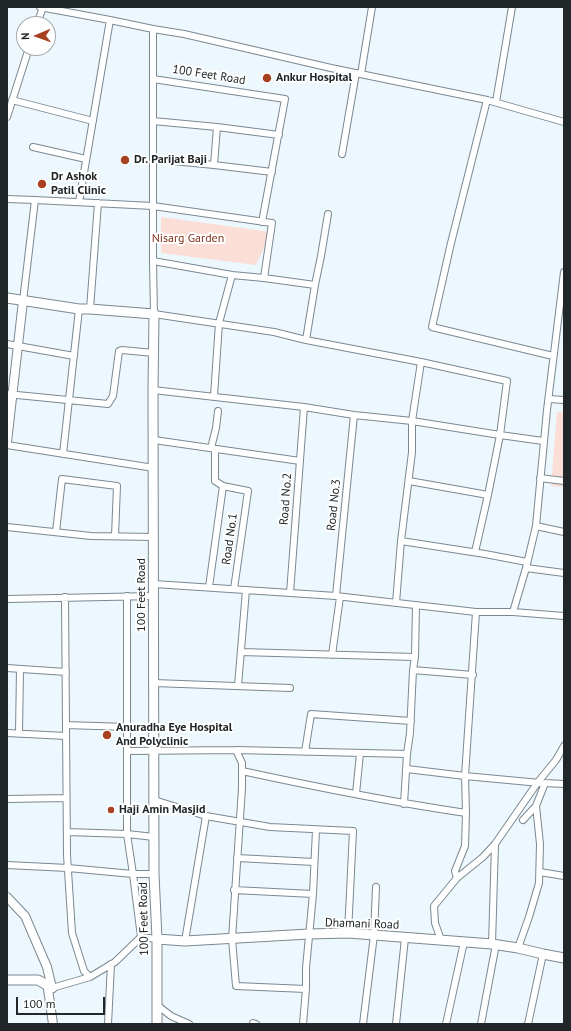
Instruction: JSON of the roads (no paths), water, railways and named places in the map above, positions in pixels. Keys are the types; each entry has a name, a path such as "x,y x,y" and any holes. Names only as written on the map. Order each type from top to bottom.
{"main road":[{"path":"7,298 79,309 154,314"},
{"name":"100 Feet Road","path":"154,314 154,874 157,939 157,1024"},
{"name":"Dhamani Road","path":"157,939 185,941 348,933 494,944 564,958"},
{"path":"7,980 38,980 52,988"}],"street":[{"path":"41,7 184,34 358,74 487,100 564,122"},
{"path":"342,154 372,7"},
{"path":"496,102 512,7"},
{"path":"79,202 110,20"},
{"path":"153,29 154,314 274,332 306,340 421,362 507,381 500,435 475,552"},
{"path":"7,117 26,56"},
{"name":"100 Feet Road","path":"153,79 285,99 279,135"},
{"path":"12,100 93,121"},
{"path":"487,100 451,243 432,327 553,356"},
{"path":"153,120 279,135 262,222"},
{"path":"214,165 217,127"},
{"path":"33,147 86,159"},
{"path":"153,159 272,172"},
{"path":"7,199 153,206 272,223 264,278"},
{"path":"7,442 10,395 18,346 35,200"},
{"path":"90,309 98,203"},
{"path":"306,340 328,214"},
{"path":"153,261 232,275 315,285"},
{"path":"513,612 536,526 543,441 564,272"},
{"path":"214,396 219,323 232,275"},
{"path":"63,454 79,309"},
{"path":"7,344 74,356"},
{"path":"10,395 108,404 113,396 119,351 154,353"},
{"path":"396,603 401,541 412,452 412,421 421,362"},
{"path":"153,390 214,396 304,407 354,415 412,421 543,441"},
{"path":"549,399 564,400"},
{"name":"Road No.2","path":"290,593 304,407"},
{"path":"209,588 223,486 215,481 213,448 218,411"},
{"name":"Road No.3","path":"332,655 354,415"},
{"path":"154,440 300,461"},
{"path":"7,445 154,468"},
{"path":"540,478 564,481"},
{"path":"56,532 62,479 117,486 115,536"},
{"path":"409,481 488,495"},
{"name":"Road No.1","path":"223,486 248,491 234,589"},
{"path":"536,526 564,532"},
{"path":"7,528 91,536 154,537"},
{"path":"401,541 475,552 564,573"},
{"path":"154,584 338,596 476,612 513,612 564,616"},
{"path":"238,686 246,590"},
{"path":"127,596 127,834 141,937"},
{"path":"7,599 154,596"},
{"path":"65,597 66,798 72,933 84,972 90,977"},
{"path":"404,804 415,657 416,605"},
{"path":"457,878 454,870 464,846 466,813 465,776 473,675 476,612"},
{"path":"240,652 415,657"},
{"path":"7,668 66,672"},
{"path":"19,734 20,669"},
{"path":"414,670 473,675"},
{"path":"154,683 290,688"},
{"path":"305,752 311,714 411,721"},
{"path":"66,725 127,727"},
{"path":"7,734 66,736"},
{"path":"441,940 435,923 434,906 457,878 483,857 495,844 541,783 564,746"},
{"path":"127,751 236,750 407,754"},
{"path":"236,750 242,763 232,939 236,986 306,988"},
{"path":"356,794 360,753"},
{"path":"407,769 465,776 564,784"},
{"path":"242,771 404,804 466,813"},
{"path":"518,948 539,883 540,844 536,806 541,783"},
{"path":"7,799 66,798"},
{"path":"154,800 206,816 270,827 353,831 348,933"},
{"path":"523,820 536,806"},
{"path":"185,941 206,816"},
{"path":"303,1024 306,968 313,894 316,830"},
{"path":"67,832 127,834 154,837"},
{"path":"481,1024 494,944 495,844"},
{"path":"237,858 314,862"},
{"path":"7,864 133,874 154,874"},
{"path":"540,872 564,876"},
{"path":"363,1024 374,935 376,887"},
{"path":"234,890 313,894"},
{"path":"7,897 25,916 47,967 52,988"},
{"path":"141,937 157,939"},
{"path":"53,1024 48,990 90,977 115,962 141,937"},
{"path":"396,1024 405,938"},
{"path":"446,1024 464,942"},
{"path":"528,1024 543,954"},
{"path":"108,1024 111,964"},
{"path":"157,1005 171,1016 189,1024"}],"place":[{"name":"Ankur Hospital","path":"267,78"},
{"name":"Dr. Parijat Baji","path":"125,160"},
{"name":"Dr Ashok Patil Clinic","path":"42,184"},
{"name":"Anuradha Eye Hospital And Polyclinic","path":"107,735"},
{"name":"Haji Amin Masjid","path":"111,810"}],"park label":[{"name":"Nisarg Garden","path":"188,239"}]}
